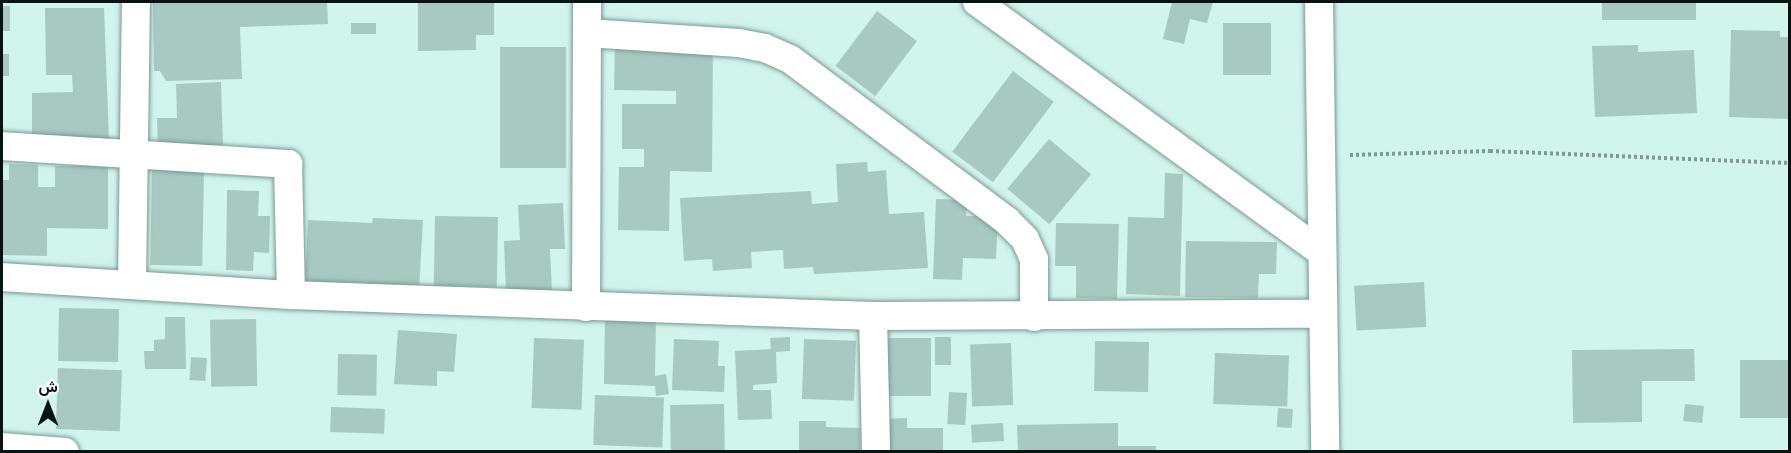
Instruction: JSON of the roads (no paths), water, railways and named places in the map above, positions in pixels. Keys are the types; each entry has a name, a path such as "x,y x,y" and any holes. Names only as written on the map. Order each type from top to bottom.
{"street":[{"path":"132,283 136,2"},
{"path":"585,307 587,2"},
{"path":"977,2 1321,252"},
{"path":"1319,2 1321,314 1325,452"},
{"path":"587,33 739,43 790,59 1008,221 1025,239 1034,259 1034,317"},
{"path":"2,146 288,164 291,295"},
{"path":"2,277 132,283 291,295 873,316 1321,314"},
{"path":"873,316 876,452"},
{"path":"2,447 65,452"}]}
